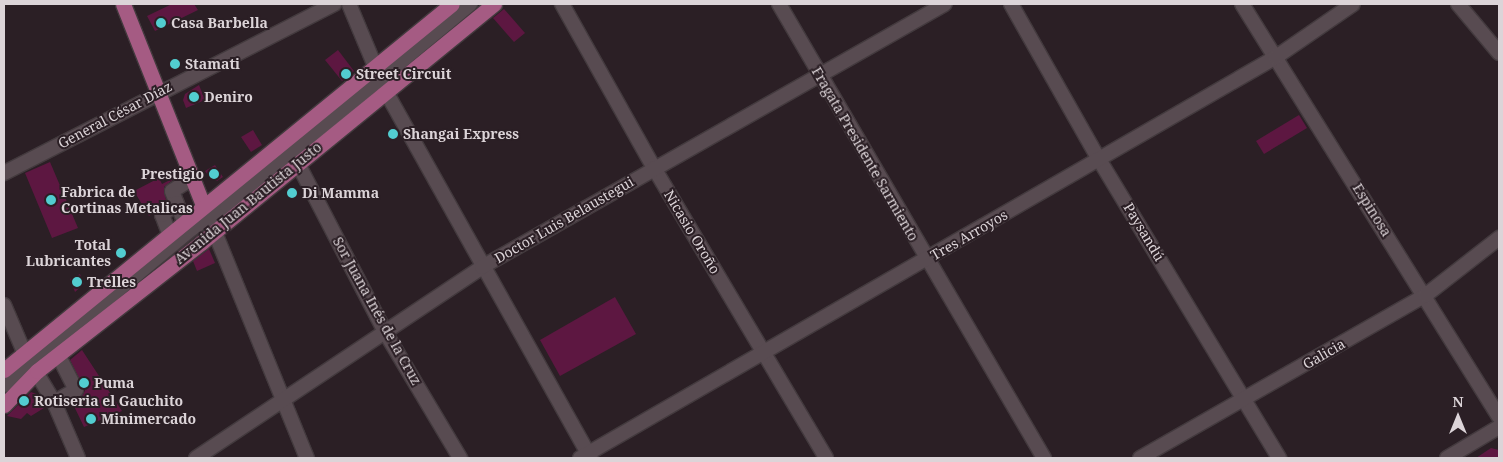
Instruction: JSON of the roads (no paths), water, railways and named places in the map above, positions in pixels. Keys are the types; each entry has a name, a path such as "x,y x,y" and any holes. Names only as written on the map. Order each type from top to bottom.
{"main road":[{"path":"123,4 209,218"},
{"name":"Avenida Juan Bautista Justo","path":"4,405 31,361 169,233 184,221 209,218 298,162 452,4"},
{"name":"Avenida Juan Bautista Justo","path":"4,370 58,355 209,218 379,77 494,4"}],"street":[{"name":"General César Díaz","path":"4,173 158,92 334,4"},
{"path":"349,4 379,77 586,457"},
{"path":"379,77 470,4"},
{"name":"Nicasio Oroño","path":"562,4 654,168 826,458"},
{"name":"Fragata Presidente Sarmiento","path":"779,4 1044,458"},
{"name":"Doctor Luis Belaustegui","path":"196,458 482,267 945,4"},
{"name":"Paysandú","path":"1011,4 1100,160 1279,458"},
{"name":"Espinosa","path":"1242,4 1426,295 1499,417"},
{"name":"Tres Arroyos","path":"586,457 764,351 1276,58 1353,4"},
{"path":"1458,4 1499,53"},
{"name":"Sor Juana Inés de la Cruz","path":"298,162 385,332 460,458"},
{"path":"184,221 172,191 192,178"},
{"path":"169,233 162,215 177,203"},
{"path":"4,385 191,229 209,218 307,458"},
{"name":"Galicia","path":"1140,458 1426,295 1499,238"},
{"path":"4,305 31,361 54,402 78,458"},
{"path":"54,402 76,390 58,355"},
{"path":"1447,458 1499,427"}],"place":[{"name":"Casa Barbella","path":"161,23"},
{"name":"Stamati","path":"175,64"},
{"name":"Street Circuit","path":"346,74"},
{"name":"Deniro","path":"194,97"},
{"name":"Shangai Express","path":"393,134"},
{"name":"Prestigio","path":"214,174"},
{"name":"Di Mamma","path":"292,193"},
{"name":"Fabrica de Cortinas Metalicas","path":"51,200"},
{"name":"Total Lubricantes","path":"121,253"},
{"name":"Trelles","path":"77,282"},
{"name":"Puma","path":"84,383"},
{"name":"Rotiseria el Gauchito","path":"24,401"},
{"name":"Minimercado","path":"91,419"}]}
